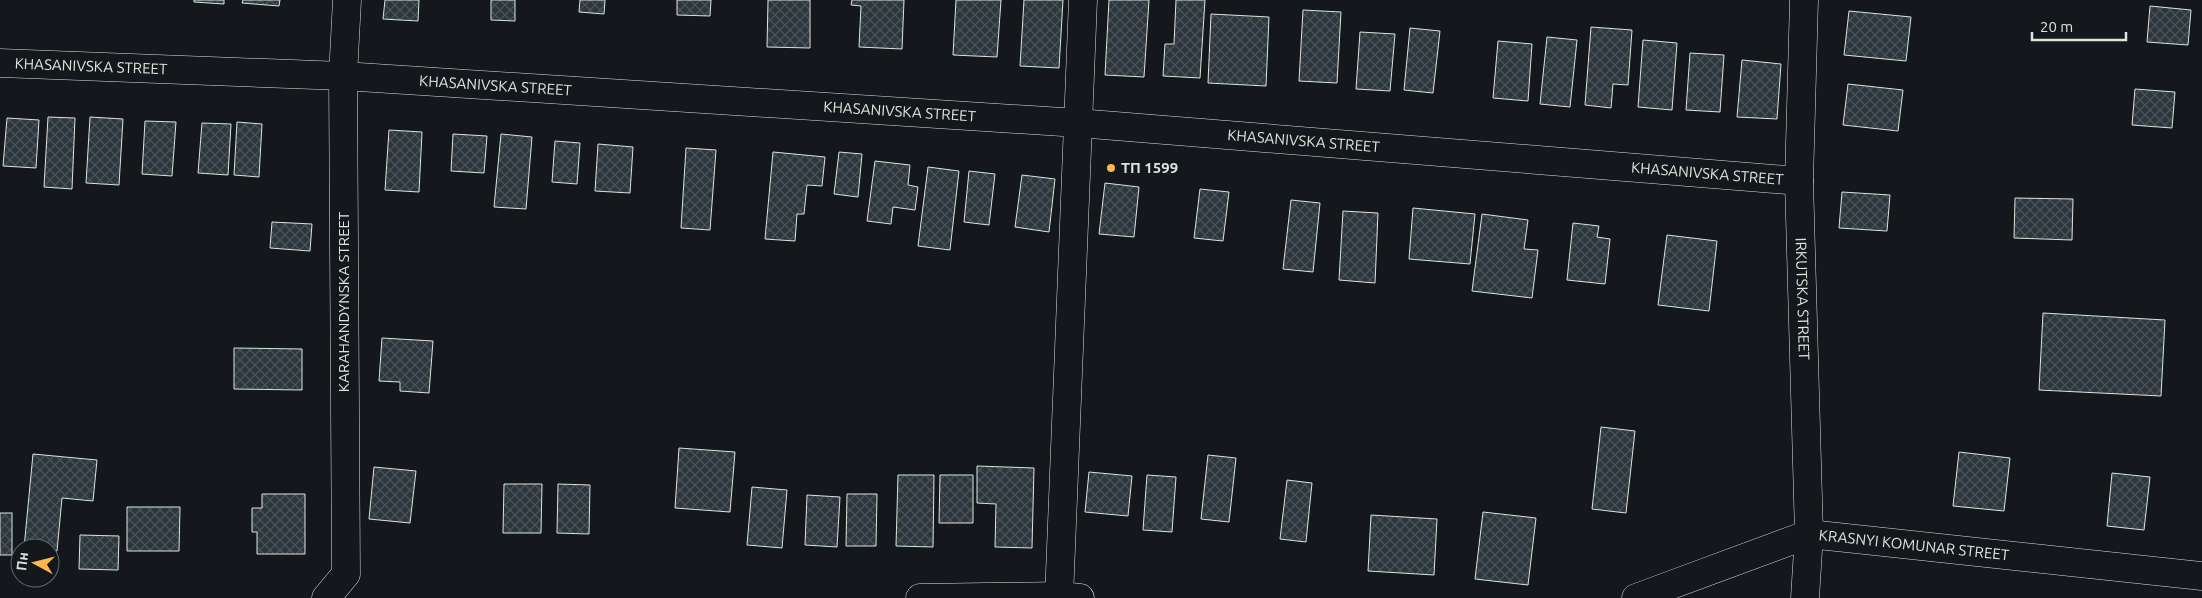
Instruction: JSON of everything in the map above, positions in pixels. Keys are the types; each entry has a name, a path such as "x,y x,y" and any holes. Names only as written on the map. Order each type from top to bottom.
{"street":[{"name":"KARAHANDYNSKA STREET","path":"326,598 346,574 343,76 347,0"},
{"path":"920,598 1066,597 1083,0"},
{"name":"IRKUTSKA STREET","path":"1804,0 1799,181 1809,534 1805,598"},
{"name":"KHASANIVSKA STREET","path":"0,63 343,76 1078,123 1799,181"},
{"name":"KRASNYI KOMUNAR STREET","path":"1636,598 1809,534 2202,576"}],"building":[{"path":"194,0 224,0 224,4 194,2"},
{"path":"243,0 280,0 279,6 242,3"},
{"path":"385,0 419,0 418,21 383,19"},
{"path":"491,0 515,0 515,21 491,20"},
{"path":"580,0 605,0 604,14 579,12"},
{"path":"677,0 711,0 710,16 677,15"},
{"path":"768,0 810,0 810,48 767,47"},
{"path":"852,0 904,0 902,49 859,47 861,6 851,5"},
{"path":"956,0 1001,0 997,57 953,55"},
{"path":"1024,0 1063,0 1059,68 1020,66"},
{"path":"1109,0 1149,0 1144,77 1105,75"},
{"path":"1176,0 1205,0 1200,78 1163,76 1165,44 1174,44"},
{"path":"2150,6 2191,10 2188,45 2147,42"},
{"path":"1303,10 1341,12 1337,83 1299,81"},
{"path":"1849,11 1911,17 1906,61 1844,55"},
{"path":"1211,14 1269,17 1266,86 1208,83"},
{"path":"1591,27 1632,30 1628,85 1613,84 1611,108 1585,105"},
{"path":"1410,28 1440,31 1433,93 1404,90"},
{"path":"1360,32 1395,34 1390,91 1356,89"},
{"path":"1547,37 1577,40 1570,107 1540,104"},
{"path":"1643,40 1677,43 1672,110 1638,107"},
{"path":"1498,41 1532,44 1528,101 1493,98"},
{"path":"1690,53 1724,55 1720,112 1686,110"},
{"path":"1742,60 1781,64 1777,119 1737,117"},
{"path":"1848,84 1903,90 1898,131 1843,125"},
{"path":"2135,89 2175,92 2172,128 2132,125"},
{"path":"48,117 75,118 72,189 44,187"},
{"path":"90,117 123,119 119,185 86,183"},
{"path":"7,118 39,120 36,168 3,166"},
{"path":"145,121 176,122 172,176 142,174"},
{"path":"237,122 262,124 259,177 234,175"},
{"path":"202,123 231,124 228,175 198,173"},
{"path":"389,130 422,132 419,192 385,190"},
{"path":"453,134 487,136 484,173 451,171"},
{"path":"501,134 532,137 526,209 494,207"},
{"path":"555,141 580,143 577,184 552,182"},
{"path":"598,144 633,147 630,193 595,191"},
{"path":"686,148 716,150 710,230 681,228"},
{"path":"773,152 825,157 822,186 807,185 804,214 797,214 795,241 765,239"},
{"path":"839,152 862,154 858,197 834,194"},
{"path":"875,161 910,165 908,185 918,187 915,210 893,207 891,224 867,221"},
{"path":"928,167 959,171 950,250 918,246"},
{"path":"969,171 995,174 989,225 964,222"},
{"path":"1022,175 1055,179 1049,232 1015,227"},
{"path":"1105,183 1139,187 1134,237 1099,234"},
{"path":"1200,189 1229,192 1223,241 1194,238"},
{"path":"1842,192 1890,195 1887,231 1839,228"},
{"path":"2015,198 2073,199 2072,240 2014,238"},
{"path":"1291,200 1320,203 1313,272 1283,269"},
{"path":"1413,208 1475,214 1470,264 1409,259"},
{"path":"1343,211 1378,213 1375,283 1339,280"},
{"path":"1482,214 1528,220 1524,249 1538,250 1532,298 1472,291"},
{"path":"272,222 312,224 310,251 270,248"},
{"path":"1573,223 1599,226 1597,237 1610,239 1605,284 1567,280"},
{"path":"1667,235 1717,241 1709,311 1658,305"},
{"path":"2043,313 2165,320 2161,396 2039,390"},
{"path":"382,338 433,341 429,393 400,391 400,382 379,381"},
{"path":"234,348 302,349 302,390 234,389"},
{"path":"1601,427 1635,431 1626,513 1592,509"},
{"path":"679,448 735,452 730,512 675,508"},
{"path":"1959,452 2010,458 2004,511 1953,506"},
{"path":"33,454 97,460 93,501 62,498 58,538 25,538"},
{"path":"1208,455 1236,458 1229,522 1201,519"},
{"path":"977,466 1034,468 1032,548 995,547 996,504 977,503"},
{"path":"374,467 416,471 410,523 369,519"},
{"path":"1089,472 1132,476 1128,516 1085,512"},
{"path":"2112,473 2150,477 2144,530 2107,526"},
{"path":"898,475 934,475 933,547 896,546"},
{"path":"940,475 973,475 973,523 939,523"},
{"path":"1147,475 1176,477 1172,532 1143,530"},
{"path":"1287,480 1312,483 1306,542 1280,539"},
{"path":"504,484 542,484 541,533 503,533"},
{"path":"558,484 590,485 589,534 557,533"},
{"path":"752,487 787,490 782,548 747,545"},
{"path":"262,494 305,494 305,554 257,554 257,532 252,532 252,508 262,508"},
{"path":"847,494 877,494 876,546 846,546"},
{"path":"807,495 840,497 837,547 805,545"},
{"path":"127,507 180,507 179,551 127,551"},
{"path":"1483,512 1536,518 1528,585 1475,579"},
{"path":"0,513 12,513 10,555 0,555"},
{"path":"1371,515 1437,519 1434,575 1368,571"},
{"path":"80,535 119,536 118,570 79,569"}],"place":[{"name":"ТП 1599","path":"1111,168"}]}
